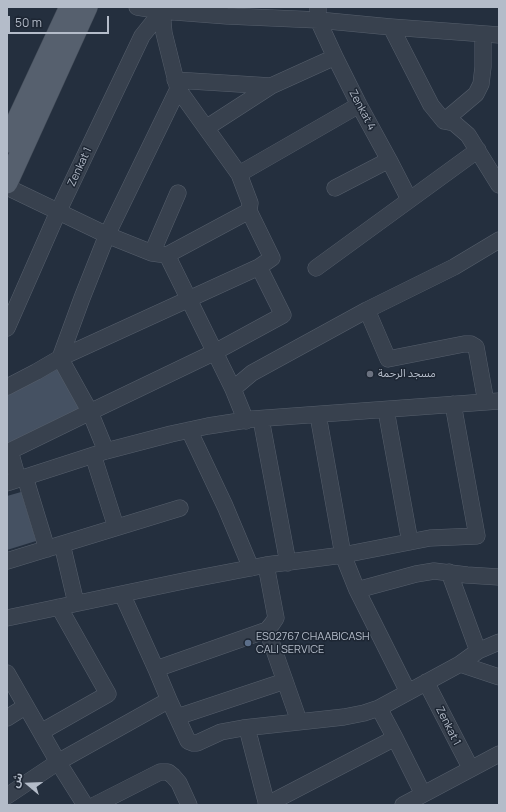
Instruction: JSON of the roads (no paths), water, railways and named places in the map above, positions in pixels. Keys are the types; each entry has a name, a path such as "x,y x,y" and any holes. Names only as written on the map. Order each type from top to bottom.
{"main road":[{"path":"7,142 70,7"},
{"path":"7,183 87,7"}],"street":[{"path":"137,7 229,12 318,14 391,27 499,35"},
{"path":"7,386 60,358 259,266 272,258 249,211 250,203 239,174 176,84 164,33 163,9"},
{"name":"Zenkat 1","path":"7,328 58,212 142,36 163,9"},
{"name":"Zenkat 4","path":"318,14 335,57 409,199"},
{"path":"391,27 431,105 444,121 454,123 468,134 499,185"},
{"path":"444,121 476,94 481,84 483,67 483,34"},
{"path":"206,128 271,86 335,57"},
{"path":"176,84 271,86"},
{"path":"116,527 90,412 60,358 107,235 176,84"},
{"path":"239,174 359,105"},
{"path":"316,268 478,150"},
{"path":"335,188 389,160"},
{"path":"7,187 107,235 152,252 167,255 249,211"},
{"path":"152,252 178,193"},
{"path":"234,389 252,373 367,310 454,267 499,240"},
{"path":"167,255 234,389 254,420 288,563"},
{"path":"47,548 17,480 10,451 215,352 283,315 259,266"},
{"path":"17,480 99,453 189,430 254,420 493,402 476,347 471,344 464,344 388,359 367,310"},
{"path":"7,618 193,579 259,567 343,555 430,538 477,536 453,404"},
{"path":"386,410 410,542"},
{"path":"318,415 343,555 357,590 408,692"},
{"path":"156,669 267,630 276,618 259,567 225,506 189,430"},
{"path":"7,561 180,508"},
{"path":"62,544 76,603"},
{"path":"357,590 416,574 434,571 499,576"},
{"path":"449,572 478,652"},
{"path":"122,594 188,741 193,743 197,743 221,732 364,714 380,708 460,664 478,652 499,642"},
{"path":"41,732 108,694 59,607"},
{"path":"267,630 299,721"},
{"path":"460,664 499,677"},
{"path":"7,673 58,762 85,805"},
{"path":"177,717 285,681"},
{"name":"Zenkat 1","path":"426,682 470,769"},
{"path":"7,796 58,762 169,700"},
{"path":"7,718 26,706"},
{"path":"380,708 423,794"},
{"path":"247,728 273,803 394,738"},
{"path":"403,805 499,754"},
{"path":"95,805 160,772 168,772 173,776 179,783 189,805"}],"place":[{"name":"مسجد الرحمة","path":"370,374"},
{"name":"ES02767 CHAABICASH CALI SERVICE","path":"248,643"}]}
